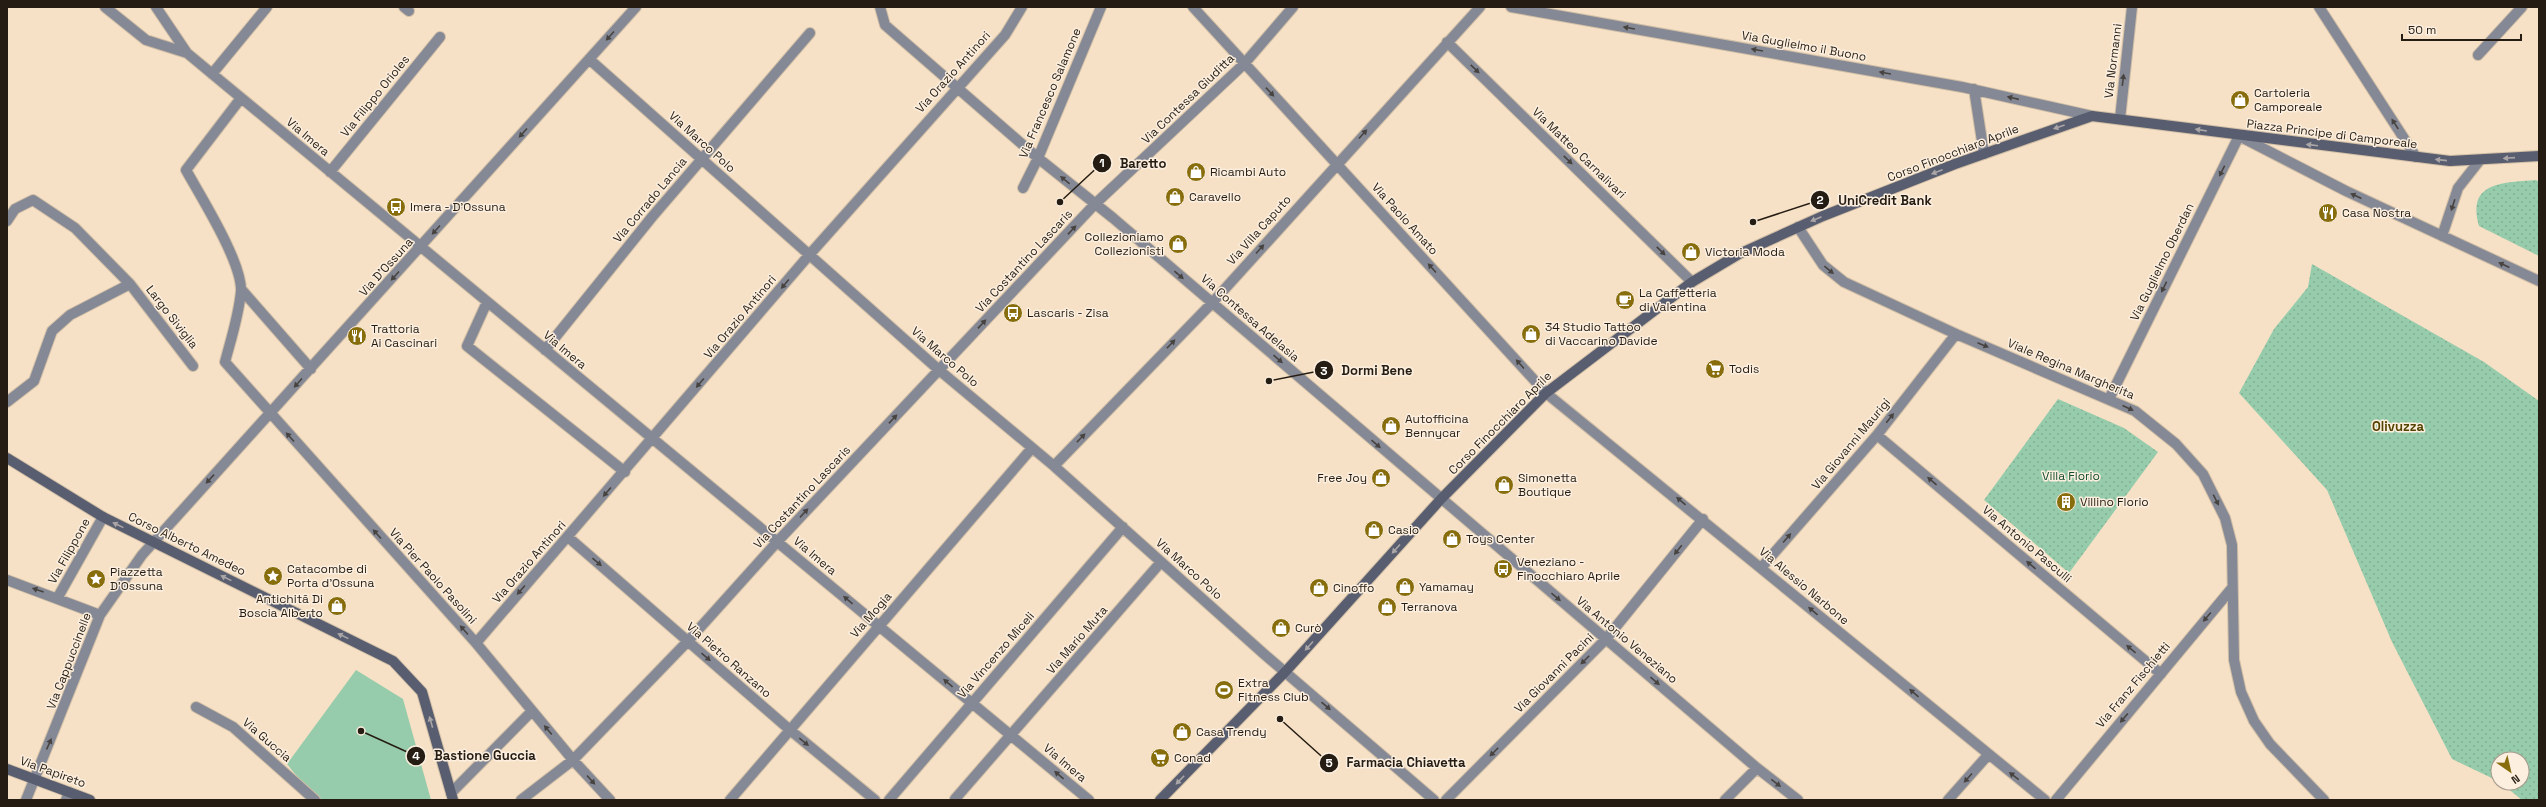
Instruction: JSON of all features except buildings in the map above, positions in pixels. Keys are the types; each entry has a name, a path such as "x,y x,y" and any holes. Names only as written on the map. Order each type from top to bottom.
{"street":[{"name":"Via Imera","path":"105,7 146,40 187,53 1089,800"},
{"path":"212,74 267,7"},
{"name":"Via D'Ossuna","path":"153,542 311,369 636,7"},
{"name":"Via Contessa Adelasia","path":"880,7 885,25 1038,158 1095,204 1441,499"},
{"name":"Via Orazio Antinori","path":"476,643 653,439 810,254 956,87 1005,35 1022,7"},
{"name":"Via Francesco Salamone","path":"1022,188 1038,158 1101,7"},
{"name":"Via Paolo Amato","path":"1193,7 1546,393"},
{"name":"Via Contessa Giuditta","path":"1095,204 1244,64 1293,7"},
{"name":"Via Villa Caputo","path":"1054,466 1212,303 1337,163 1480,7"},
{"name":"Via Guglielmo il Buono","path":"1511,7 1974,89 2092,116"},
{"name":"Via Normanni","path":"2120,119 2132,7"},
{"path":"2319,7 2416,157"},
{"path":"2478,55 2522,7"},
{"path":"161,9 187,53"},
{"name":"Via Corrado Lancia","path":"545,350 702,160 810,33"},
{"name":"Via Filippo Orioles","path":"330,172 440,37"},
{"name":"Via Matteo Carnalivari","path":"1447,42 1692,282"},
{"name":"Via Marco Polo","path":"589,59 939,370 1054,466 1434,800"},
{"path":"1974,89 1984,154"},
{"path":"241,98 186,170 230,251 241,290 311,369"},
{"name":"Corso Finocchiaro Aprile","path":"1160,800 1286,671 1441,499 1546,393 1692,282 1739,254 1798,227 1984,154 2092,116 2239,136"},
{"name":"Piazza Principe di Camporeale","path":"2239,136 2450,161 2539,156"},
{"name":"Piazza Principe di Camporeale","path":"2239,136 2346,191 2539,281"},
{"name":"Via Guglielmo Oberdan","path":"2109,399 2239,136"},
{"path":"2442,236 2458,188 2480,160"},
{"name":"Largo Siviglia","path":"7,220 15,209 33,200 75,228 130,284 194,366"},
{"name":"Via Costantino Lascaris","path":"521,800 573,760 688,641 777,542 1095,204"},
{"name":"Viale Regina Margherita","path":"1798,227 1823,265 1844,282 1956,334 2135,411 2176,444 2203,474 2225,518 2232,545 2234,660 2241,692 2254,721 2270,744 2324,800"},
{"name":"Largo Siviglia","path":"7,402 34,381 52,331 70,315 130,284"},
{"name":"Via Pier Paolo Pasolini","path":"241,290 235,325 225,362 269,415 476,643 573,760 610,800"},
{"path":"487,302 467,346 624,472"},
{"name":"Via Giovanni Maurigi","path":"1762,568 1877,435 1956,334"},
{"name":"Via Alessio Narbone","path":"1546,393 1703,519 1988,755 2045,800"},
{"name":"Via Antonio Pasculli","path":"1877,435 2161,674"},
{"name":"Via Mogia","path":"730,800 1032,448"},
{"name":"Corso Alberto Amedeo","path":"7,458 103,517 393,661 422,692 452,797"},
{"name":"Via Antonio Veneziano","path":"1441,499 1757,768 1798,800"},
{"name":"Via Filippone","path":"58,597 103,517"},
{"name":"Via Giovanni Pacini","path":"1446,800 1606,639 1703,519"},
{"name":"Via Vincenzo Miceli","path":"889,800 1123,527"},
{"name":"Via Pietro Ranzano","path":"568,537 790,730 875,800"},
{"name":"Via Cappuccinelle","path":"26,800 33,780 58,725 100,615 153,542"},
{"name":"Via Mario Muta","path":"955,799 1162,562"},
{"name":"Via Filippone","path":"7,580 58,597 100,615"},
{"name":"Via Franz Fischietti","path":"2056,800 2232,588"},
{"name":"Via Guccia","path":"196,707 232,727 314,800"},
{"path":"452,797 532,711"},
{"path":"1948,800 1988,755"},
{"path":"1725,800 1757,768"},
{"name":"Via Papireto","path":"7,769 68,796 90,800"}],"green space":[{"path":"2536,180 2539,182 2539,256 2479,226 2476,211 2478,200 2483,192 2491,187 2512,182"},
{"path":"2312,264 2484,362 2539,401 2539,800 2522,800 2511,791 2530,791 2530,751 2490,751 2490,777 2452,759 2392,642 2327,490 2239,393 2274,329 2308,287"},
{"name":"Villa Florio","path":"2058,399 2124,428 2158,452 2069,573 1984,500"},
{"path":"356,670 403,699 431,800 316,800 287,764"}],"place":[{"name":"Cartoleria Camporeale","path":"2240,100"},
{"name":"Ricambi Auto","path":"1196,172"},
{"name":"Caravello","path":"1175,197"},
{"name":"Baretto","path":"1060,202"},
{"name":"Imera - D'Ossuna","path":"396,207"},
{"name":"Casa Nostra","path":"2328,213"},
{"name":"UniCredit Bank","path":"1753,222"},
{"name":"Collezioniamo Collezionisti","path":"1178,244"},
{"name":"Victoria Moda","path":"1691,252"},
{"name":"La Caffetteria di Valentina","path":"1625,300"},
{"name":"Lascaris - Zisa","path":"1013,313"},
{"name":"34 Studio Tattoo di Vaccarino Davide","path":"1531,334"},
{"name":"Trattoria Ai Cascinari","path":"357,336"},
{"name":"Todis","path":"1715,369"},
{"name":"Dormi Bene","path":"1269,381"},
{"name":"Autofficina Bennycar","path":"1391,426"},
{"name":"Free Joy","path":"1381,478"},
{"name":"Simonetta Boutique","path":"1504,485"},
{"name":"Villino Florio","path":"2066,502"},
{"name":"Casio","path":"1374,530"},
{"name":"Toys Center","path":"1452,539"},
{"name":"Veneziano - Finocchiaro Aprile","path":"1503,569"},
{"name":"Catacombe di Porta d'Ossuna","path":"273,576"},
{"name":"Piazzetta D'Ossuna","path":"96,579"},
{"name":"Yamamay","path":"1405,587"},
{"name":"Cinoffo","path":"1319,588"},
{"name":"Antichitã Di Boscia Alberto","path":"337,606"},
{"name":"Terranova","path":"1387,607"},
{"name":"Curò","path":"1281,628"},
{"name":"Extra Fitness Club","path":"1224,690"},
{"name":"Farmacia Chiavetta","path":"1280,719"},
{"name":"Bastione Guccia","path":"361,731"},
{"name":"Casa Trendy","path":"1182,732"},
{"name":"Conad","path":"1160,758"}],"district":[{"name":"Olivuzza","path":"2398,426"}]}
